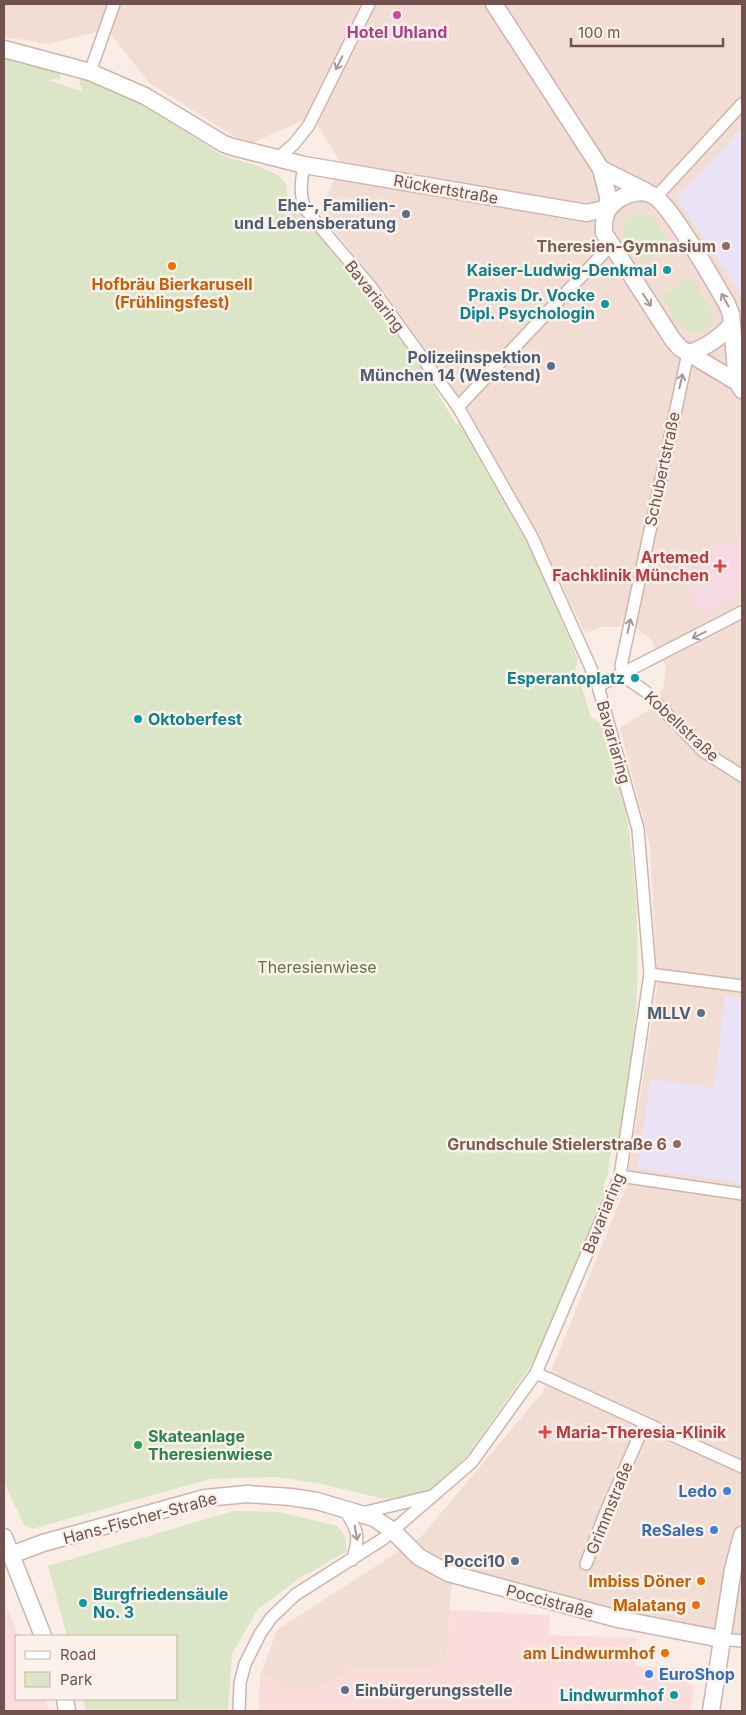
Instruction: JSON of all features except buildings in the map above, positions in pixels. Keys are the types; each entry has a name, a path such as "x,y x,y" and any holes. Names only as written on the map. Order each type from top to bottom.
{"main road":[{"path":"494,4 601,169 608,196 608,208 604,220 608,239"},
{"path":"4,49 90,72 146,96 224,144 304,165"},
{"name":"Rückertstraße","path":"304,165 587,213 608,208 626,195 652,195"},
{"path":"601,169 614,177 636,185 652,195 669,211 728,304 737,325 740,386"},
{"path":"587,213 608,239 673,340 688,353 740,386"},
{"path":"688,353 696,351 737,325"},
{"name":"Hans-Fischer-Straße","path":"7,1556 79,1533 205,1498 247,1494 317,1501 362,1513 374,1518 393,1531"},
{"name":"Poccistraße","path":"393,1531 428,1563 464,1578 618,1619 720,1639"},
{"path":"711,1711 720,1639 733,1569 742,1535"},
{"path":"4,1537 7,1556 43,1635"}],"street":[{"path":"90,72 114,4"},
{"path":"278,158 294,144 309,125 369,4"},
{"path":"652,195 742,104"},
{"name":"Bavariaring","path":"239,1711 240,1683 245,1664 271,1618 294,1595 352,1560 393,1531 472,1462 536,1373 620,1176 650,974 638,829 598,686 532,537 458,407 371,288 306,210 302,202 304,165"},
{"path":"458,407 608,239"},
{"name":"Schubertstraße","path":"625,673 621,666 622,656 688,353"},
{"path":"598,686 742,612"},
{"name":"Kobellstraße","path":"625,673 703,751 742,776"},
{"path":"650,974 742,986"},
{"path":"620,1176 742,1194"},
{"path":"536,1373 742,1467"},
{"name":"Grimmstraße","path":"586,1564 605,1514 645,1423"},
{"name":"Bavariaring","path":"362,1513 436,1494"},
{"path":"343,1508 354,1524 358,1536 352,1560"},
{"path":"720,1639 742,1641"}],"shaded area":[{"path":"4,4 742,4 742,128 677,198 742,295 742,1639 715,1638 454,1570 449,1610 447,1662 420,1669 349,1670 319,1689 282,1689 272,1678 260,1676 277,1630 421,1537 542,1393 626,1186 657,988 650,846 620,728 652,708 663,689 666,666 651,639 634,627 602,627 585,633 533,525 469,411 388,298 320,212 341,163 312,116 248,145 148,82 107,29 49,44 4,37"},
{"name":"Theresien-Gymnasium","path":"742,128 742,295 677,198"},
{"name":"Artemed Fachklinik München","path":"742,537 742,593 702,613 685,581 709,550"},
{"path":"725,996 742,998 742,1183 637,1168 651,1079 714,1088"},
{"path":"4,1601 19,1635 15,1635 15,1700 45,1700 50,1711 4,1711"},
{"path":"449,1610 550,1615 549,1635 636,1638 635,1666 690,1668 689,1685 695,1686 690,1711 259,1711 260,1676 272,1678 282,1689 319,1689 349,1670 420,1669 447,1662"}],"green space":[{"name":"Theresienwiese","path":"4,57 60,74 61,79 49,80 83,92 79,82 82,77 137,101 223,156 259,166 279,176 286,184 288,202 297,215 299,214 307,220 417,359 456,424 459,424 533,553 577,657 577,665 575,667 591,717 602,724 627,819 636,900 637,981 635,1022 632,1062 619,1143 610,1155 608,1173 603,1186 607,1188 539,1354 470,1452 452,1472 432,1488 419,1494 385,1499 317,1483 275,1477 210,1479 32,1529 24,1525 4,1482"},
{"path":"639,213 653,218 670,245 642,264 627,242 624,230 627,218"},
{"path":"691,277 713,314 711,326 698,334 692,333 681,325 662,296"},
{"path":"233,1511 279,1512 337,1526 345,1536 347,1551 300,1578 258,1609 232,1654 228,1711 86,1711 83,1700 178,1700 178,1635 67,1635 48,1566"}],"place":[{"name":"Hotel Uhland","path":"397,15"},
{"name":"Ehe-, Familien- und Lebensberatung","path":"406,214"},
{"name":"Theresien-Gymnasium","path":"726,246"},
{"name":"Hofbräu Bierkarusell (Frühlingsfest)","path":"172,266"},
{"name":"Kaiser-Ludwig-Denkmal","path":"667,270"},
{"name":"Praxis Dr. Vocke Dipl. Psychologin","path":"605,304"},
{"name":"Polizeiinspektion München 14 (Westend)","path":"551,366"},
{"name":"Artemed Fachklinik München","path":"720,566"},
{"name":"Esperantoplatz","path":"635,678"},
{"name":"Oktoberfest","path":"138,719"},
{"name":"MLLV","path":"701,1013"},
{"name":"Grundschule Stielerstraße 6","path":"677,1144"},
{"name":"Maria-Theresia-Klinik","path":"545,1432"},
{"name":"Skateanlage Theresienwiese","path":"138,1445"},
{"name":"Ledo","path":"727,1491"},
{"name":"ReSales","path":"714,1530"},
{"name":"Pocci10","path":"515,1561"},
{"name":"Imbiss Döner","path":"701,1581"},
{"name":"Burgfriedensäule No. 3","path":"83,1603"},
{"name":"Malatang","path":"696,1605"},
{"name":"am Lindwurmhof","path":"665,1653"},
{"name":"EuroShop","path":"649,1674"},
{"name":"Einbürgerungsstelle","path":"345,1690"},
{"name":"Lindwurmhof","path":"674,1695"}]}
